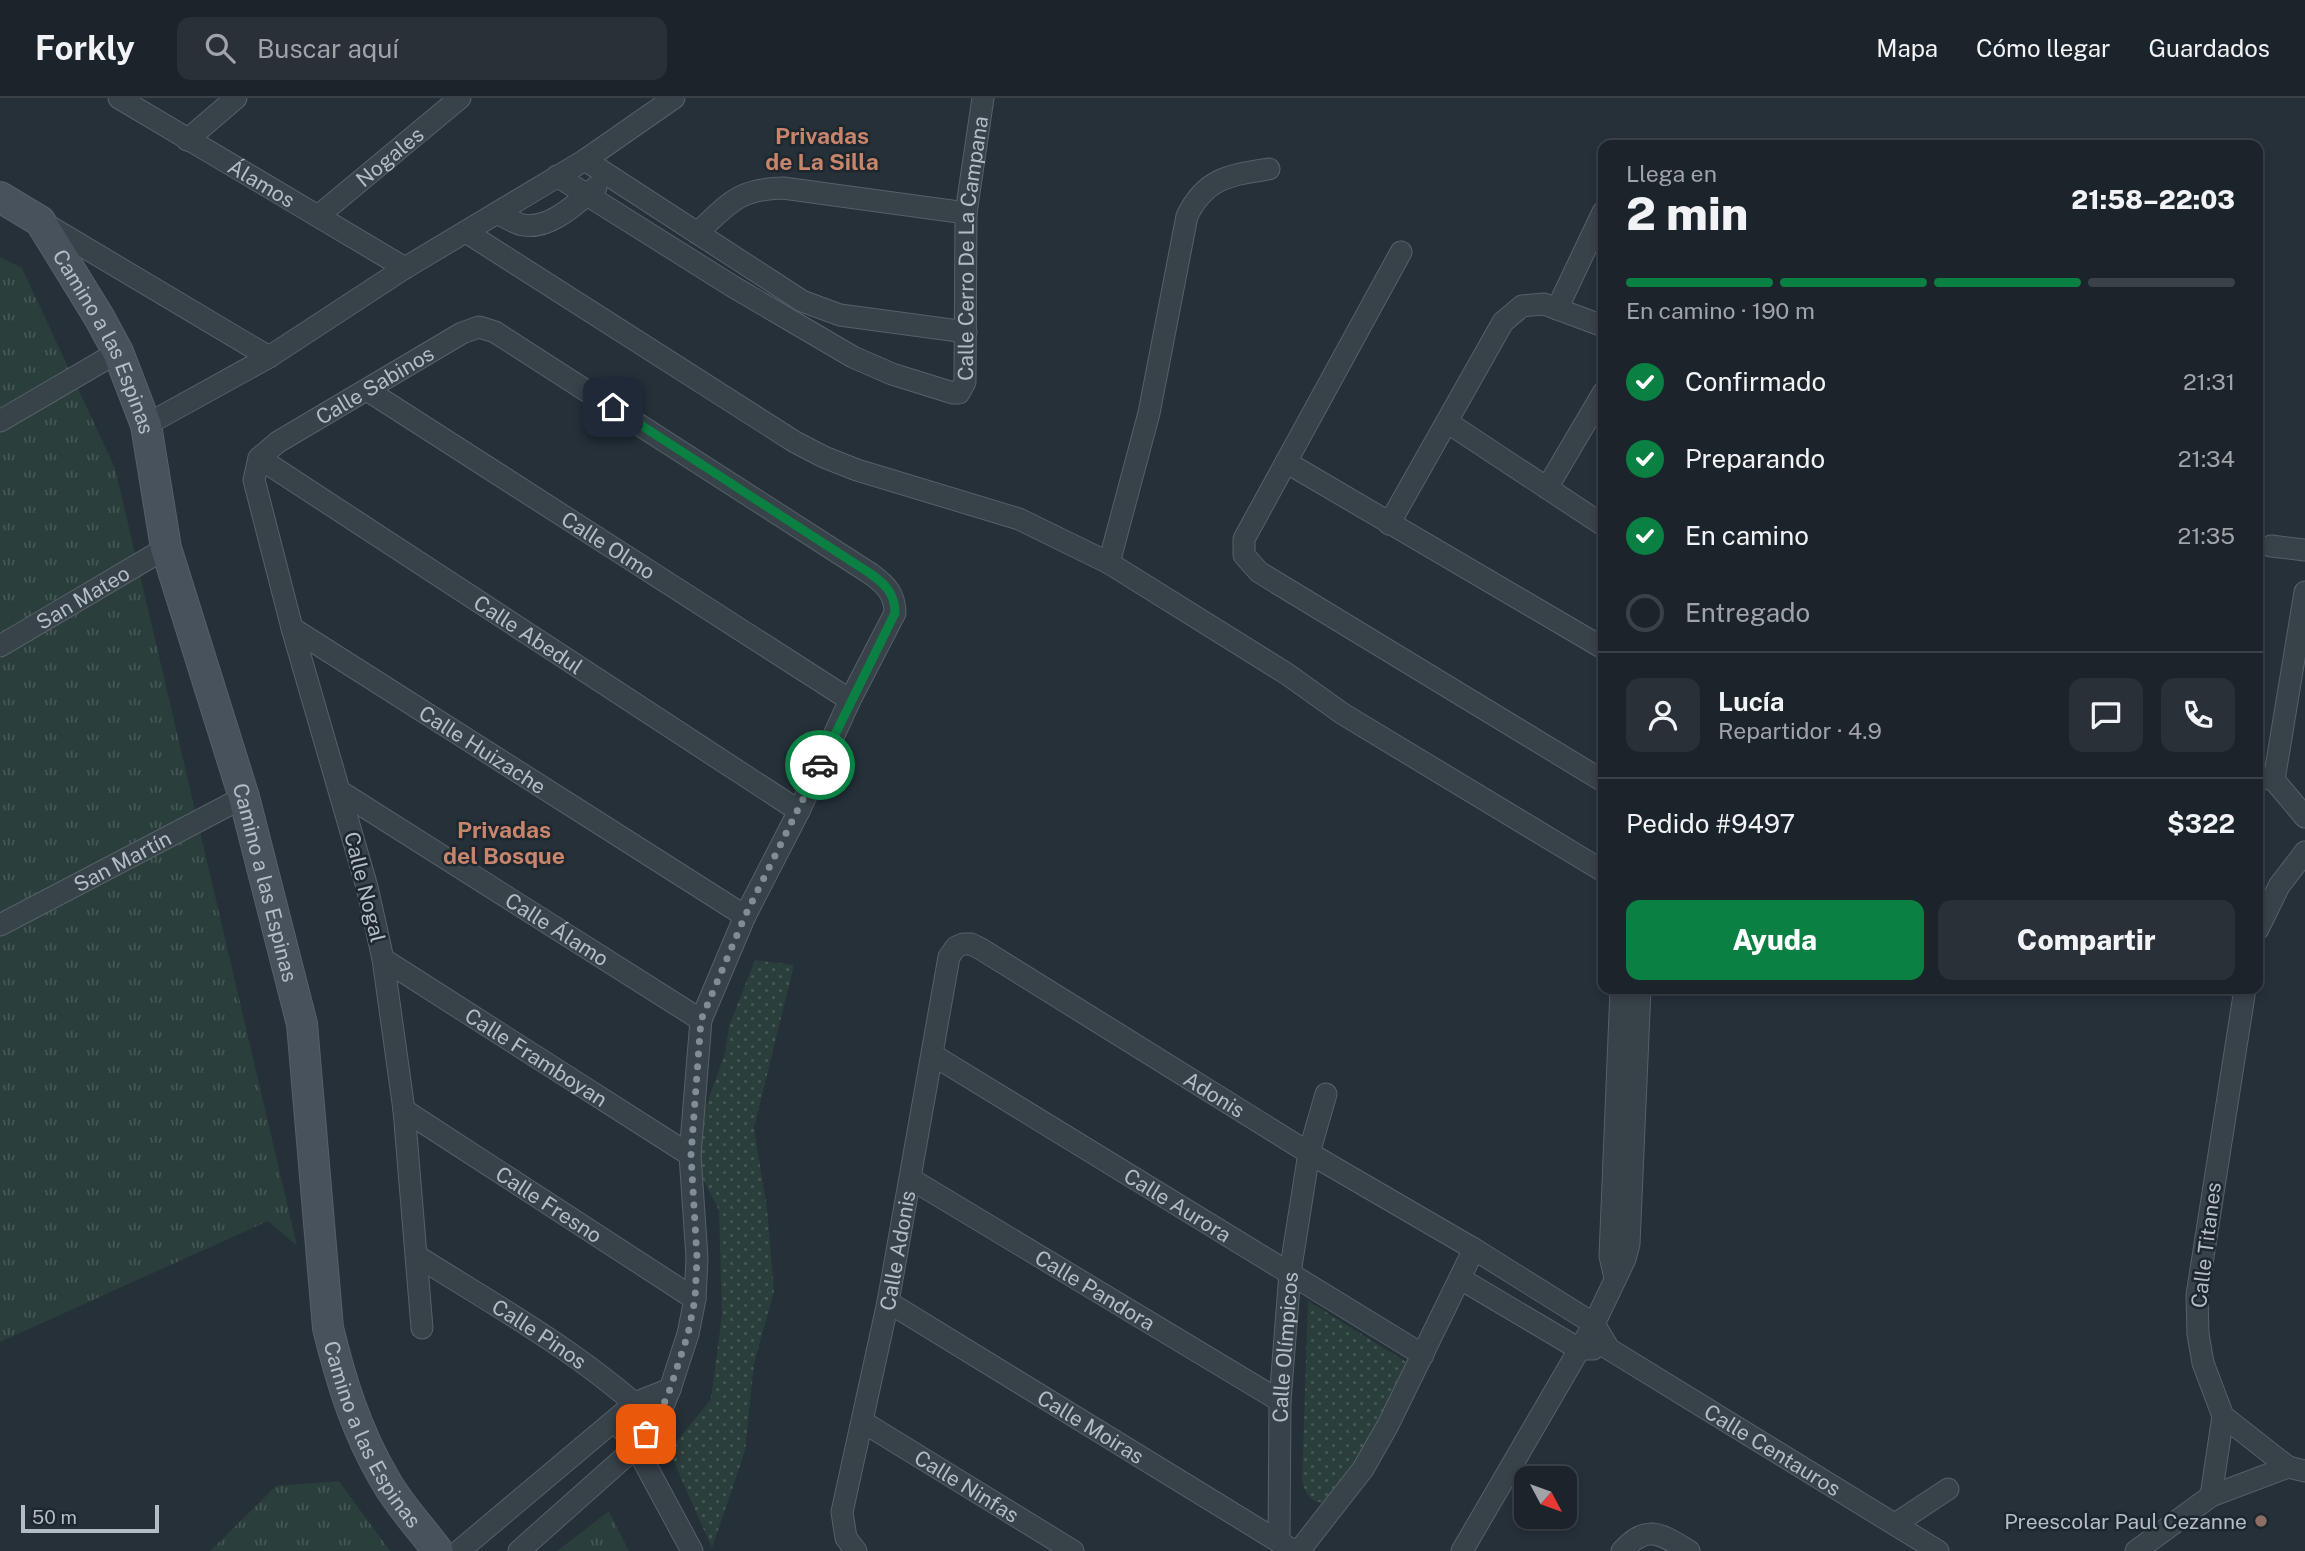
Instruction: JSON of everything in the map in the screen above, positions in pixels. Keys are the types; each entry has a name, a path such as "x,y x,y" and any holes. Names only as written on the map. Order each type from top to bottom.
{"street":[{"name":"Álamos","path":"119,98 405,268"},
{"path":"187,140 236,98"},
{"name":"Nogales","path":"318,216 460,98"},
{"path":"146,425 269,357 405,268 585,160 674,98"},
{"name":"Calle Cerro De La Campana","path":"587,195 853,357 892,374 953,393 963,389 965,382 965,213 979,99"},
{"path":"585,160 781,289 823,310 859,318 966,331"},
{"path":"1110,563 1149,413 1187,216 1192,204 1217,180 1269,169"},
{"path":"558,176 587,195"},
{"path":"497,213 518,223 536,226 558,216 610,176"},
{"path":"697,233 738,197 751,190 763,188 792,189 965,213"},
{"path":"0,197 269,357"},
{"name":"Camino a las Espinas","path":"40,221 118,352 146,425 166,548 244,797 302,1024 328,1328 339,1373 357,1428 385,1480 438,1551"},
{"path":"1557,309 1598,223"},
{"path":"466,232 795,442 824,457 857,470 1019,519 1110,563 1287,674 1343,714 1598,868"},
{"path":"1401,252 1244,539 1244,555 1259,572 1598,778"},
{"path":"1389,524 1503,322 1522,306 1544,304 1598,324"},
{"name":"Calle Sabinos","path":"259,458 278,442 468,330 479,327 495,332 871,574 889,589 895,613 850,700"},
{"path":"0,422 118,352"},
{"name":"Calle Olmo","path":"367,390 850,700"},
{"path":"1547,488 1598,401"},
{"path":"1447,422 1598,522"},
{"name":"Calle Nogal","path":"259,458 254,480 257,496 292,628 341,792 383,958 404,1110 422,1328"},
{"name":"Calle Abedul","path":"259,458 799,810"},
{"path":"1286,462 1598,645"},
{"path":"2271,546 2305,550"},
{"name":"San Mateo","path":"0,646 166,548"},
{"path":"2305,592 2266,778 2305,817"},
{"name":"Calle Huizache","path":"292,628 745,916"},
{"path":"519,1551 636,1447 656,1423 670,1389 688,1334 695,1299 697,1258 691,1155 701,1020 745,916 799,810 850,700"},
{"name":"Calle Álamo","path":"341,792 701,1020"},
{"name":"San Martín","path":"0,925 244,797"},
{"path":"2263,919 2279,886 2305,852"},
{"name":"Adonis","path":"956,947 971,944 981,949 1309,1153 1474,1249"},
{"name":"Calle Adonis","path":"856,1551 846,1538 842,1512 888,1301 949,957 956,947"},
{"name":"Calle Framboyan","path":"383,958 691,1155"},
{"path":"1615,1278 1610,1256 1621,994"},
{"path":"1462,1551 1594,1324 1629,1244 1640,994"},
{"name":"Calle Titanes","path":"2223,1416 2203,1363 2197,1334 2197,1295 2244,994"},
{"name":"Calle Aurora","path":"933,1055 1423,1355"},
{"name":"Calle Olímpicos","path":"1290,1548 1280,1401 1290,1273 1309,1153 1326,1094"},
{"name":"Calle Fresno","path":"404,1110 695,1299"},
{"name":"Calle Pandora","path":"911,1179 1280,1401"},
{"path":"1290,1548 1363,1469 1388,1425 1474,1249"},
{"name":"Calle Centauros","path":"1474,1249 1594,1324 1609,1349 1938,1551"},
{"name":"Calle Pinos","path":"417,1256 576,1357 656,1423"},
{"path":"1461,1279 1579,1349 1609,1349"},
{"name":"Calle Moiras","path":"888,1301 1290,1548"},
{"path":"459,1551 635,1403 670,1389"},
{"path":"2211,1496 2223,1416 2296,1469"},
{"path":"616,1421 636,1447 692,1551"},
{"name":"Calle Ninfas","path":"863,1422 1073,1551"},
{"path":"2136,1551 2211,1496 2296,1469"},
{"path":"1895,1524 1948,1489"},
{"path":"1622,1551 1640,1535 1652,1533 1672,1540 1689,1551"}],"green space":[{"path":"0,257 22,268 115,468 297,1246 268,1221 0,1342"},
{"path":"755,960 794,965 754,1128 767,1209 774,1291 754,1364 745,1451 712,1548 669,1451 711,1399 722,1315 719,1210 689,1153 725,1053 729,1026"},
{"path":"1308,1301 1413,1366 1361,1460 1328,1503 1310,1498 1302,1481"},
{"path":"339,1481 390,1551 210,1551 276,1486"},
{"path":"609,1511 629,1551 557,1551"}],"way so far":[{"path":"646,1434 656,1423 670,1389 688,1334 695,1299 697,1258 691,1155 701,1020 745,916 820,765"}],"place":[{"name":"Preescolar Paul Cezanne","path":"2261,1521"}],"district":[{"name":"Privadas de La Silla","path":"822,148"},
{"name":"Privadas del Bosque","path":"504,842"}],"route":[{"path":"613,407 871,574 889,589 895,613 820,765"}]}
